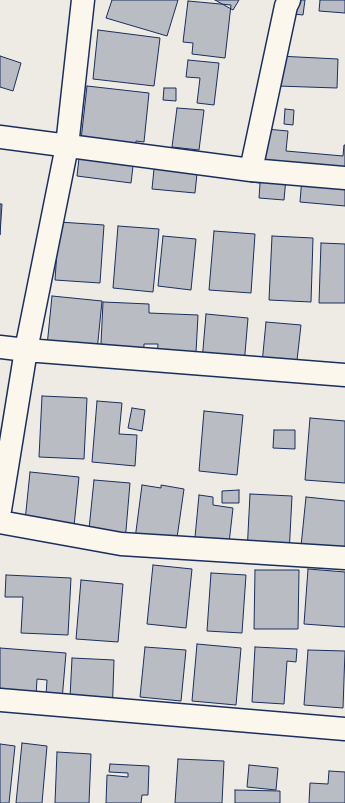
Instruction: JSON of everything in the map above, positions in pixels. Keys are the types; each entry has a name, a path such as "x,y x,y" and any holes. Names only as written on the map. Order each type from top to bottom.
{"street":[{"path":"0,510 26,350 67,146 83,0"},
{"path":"251,170 286,6 289,0"},
{"path":"0,137 251,170 345,178"},
{"path":"0,347 345,375"},
{"path":"0,522 121,544 345,558"},
{"path":"0,700 345,729"}],"building":[{"path":"112,0 178,0 167,36 106,18"},
{"path":"215,0 239,0 233,10"},
{"path":"285,0 305,0 303,15 283,13"},
{"path":"320,0 345,0 345,13 319,11"},
{"path":"188,1 231,5 225,58 192,54 193,43 183,42"},
{"path":"98,30 160,38 154,86 93,79"},
{"path":"0,56 21,63 13,91 0,87"},
{"path":"278,56 338,59 337,88 277,86"},
{"path":"188,60 219,63 214,105 197,103 200,78 186,77"},
{"path":"87,86 149,93 144,142 136,141 131,183 77,176"},
{"path":"164,88 176,88 176,101 163,100"},
{"path":"177,108 204,110 199,150 172,147"},
{"path":"285,109 294,110 293,125 284,124"},
{"path":"255,128 288,131 286,151 343,156 345,145 345,206 300,202 302,177 286,178 284,200 259,198 260,183 250,182"},
{"path":"156,149 199,154 195,193 152,189"},
{"path":"0,204 2,204 0,235"},
{"path":"59,222 104,225 100,283 55,280"},
{"path":"118,226 159,229 153,292 113,288"},
{"path":"214,231 255,234 251,293 209,290"},
{"path":"163,236 196,239 191,290 158,286"},
{"path":"272,236 313,238 311,302 269,300"},
{"path":"321,243 345,244 345,303 319,303"},
{"path":"52,296 102,301 96,361 46,356"},
{"path":"103,302 149,304 149,313 198,315 195,371 156,369 158,344 144,344 143,366 100,364"},
{"path":"206,314 248,318 243,377 201,373"},
{"path":"266,322 301,325 295,378 261,374"},
{"path":"42,396 87,398 84,459 39,457"},
{"path":"97,401 122,403 119,434 137,435 135,466 92,462"},
{"path":"132,408 145,410 142,431 128,428"},
{"path":"204,411 243,415 237,475 199,471"},
{"path":"310,418 345,421 345,483 305,480"},
{"path":"274,430 295,430 295,449 273,448"},
{"path":"30,472 79,477 73,536 24,531"},
{"path":"94,480 130,483 125,542 88,539"},
{"path":"142,485 161,488 161,485 184,489 176,545 135,539"},
{"path":"239,490 239,503 222,503 222,491"},
{"path":"250,494 292,496 289,555 247,553"},
{"path":"199,495 213,497 213,505 233,508 228,552 194,548"},
{"path":"306,497 345,501 344,561 300,556"},
{"path":"153,565 192,569 186,628 147,624"},
{"path":"308,569 345,572 345,627 304,624"},
{"path":"255,570 299,570 298,629 254,629"},
{"path":"211,573 246,575 242,633 207,631"},
{"path":"6,575 71,578 68,635 21,633 23,597 5,597"},
{"path":"81,580 123,584 118,642 76,639"},
{"path":"197,644 241,648 236,705 192,701"},
{"path":"145,647 186,650 181,701 140,697"},
{"path":"255,647 297,649 296,662 287,661 284,704 252,702"},
{"path":"0,648 66,653 61,712 45,711 47,680 37,679 35,713 0,710"},
{"path":"308,650 345,651 343,708 304,705"},
{"path":"72,658 114,660 112,719 69,717"},
{"path":"22,743 47,746 42,803 16,803"},
{"path":"0,744 15,746 9,803 0,803"},
{"path":"57,752 91,754 89,803 55,803"},
{"path":"178,759 224,761 222,803 175,803"},
{"path":"110,764 149,766 148,795 142,795 141,803 106,803 107,775 128,777 128,773 109,772"},
{"path":"249,765 278,768 276,790 247,787"},
{"path":"329,771 345,772 345,803 309,803 310,783 328,784"},
{"path":"235,790 280,791 280,803 235,803"}]}
